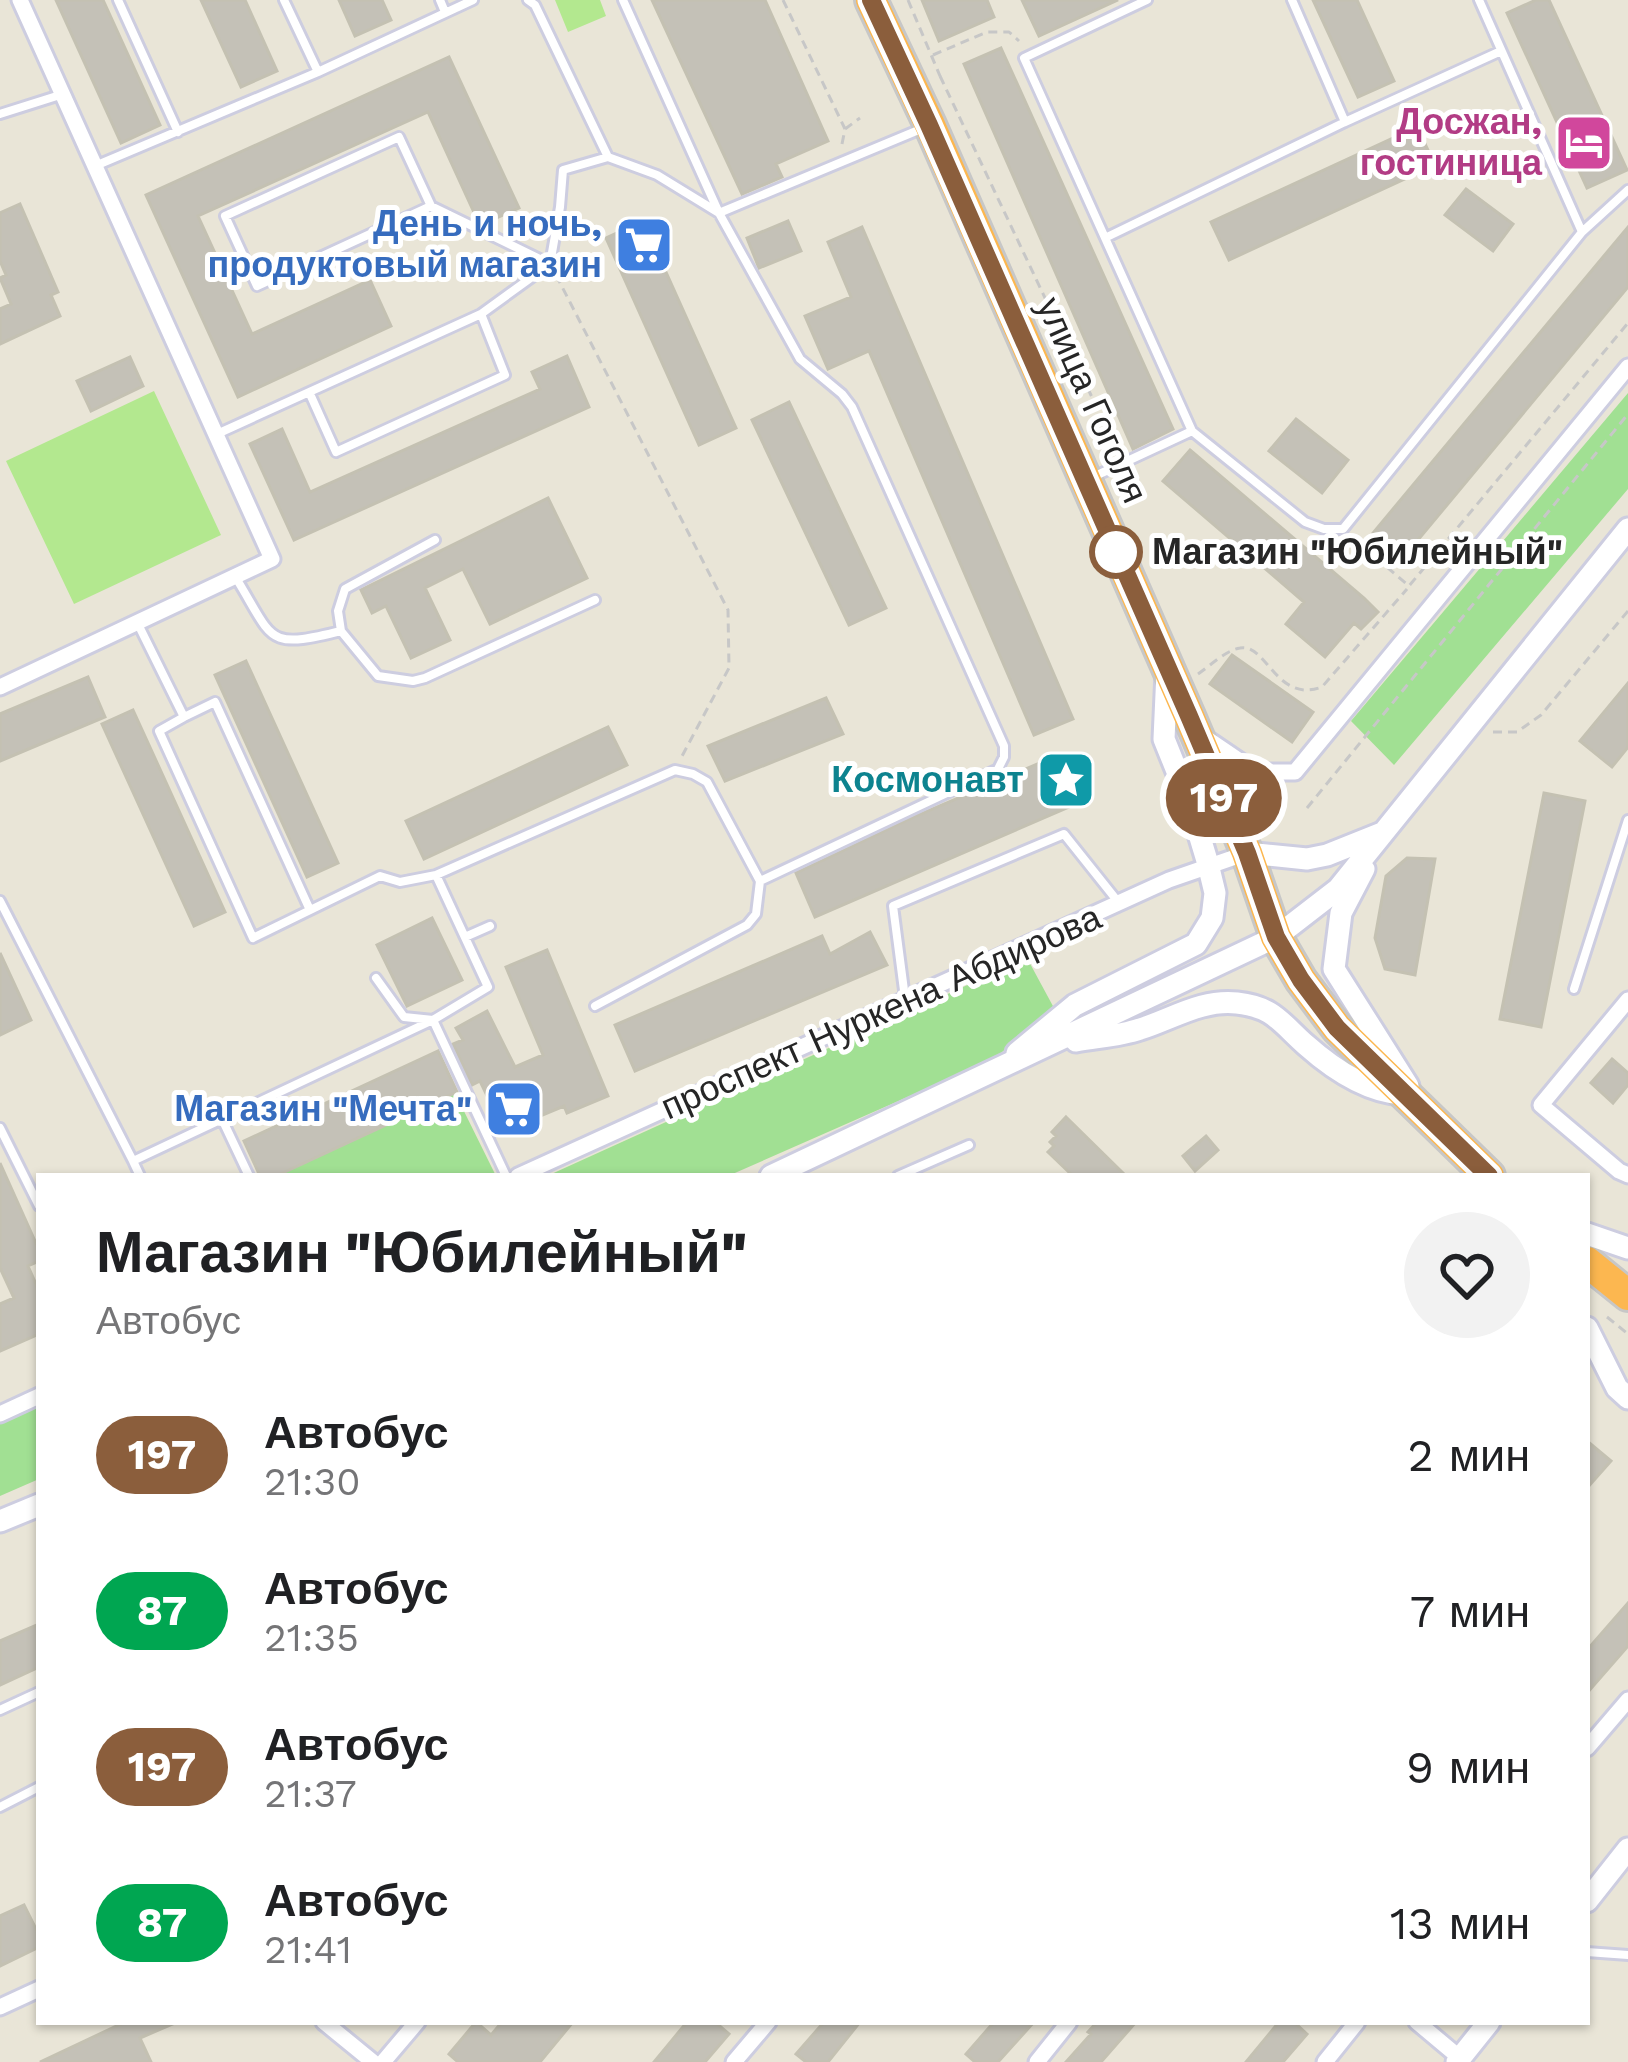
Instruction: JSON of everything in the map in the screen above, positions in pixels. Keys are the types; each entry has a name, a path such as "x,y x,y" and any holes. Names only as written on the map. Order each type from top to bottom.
{"highway":[{"name":"улица Гоголя","path":"871,0 1195,730 1247,853 1276,937 1337,1028 1486,1173"},
{"path":"1590,1264 1628,1295"}],"main road":[{"path":"777,1173 1276,937 1337,889 1628,529"},
{"path":"999,1070 1075,1005 1196,944 1212,918 1216,893 1189,801 1164,739 1172,677"},
{"path":"1247,853 1307,859 1375,842"},
{"path":"1375,842 1341,913 1334,969 1415,1104"},
{"path":"1052,1045 1137,1030 1217,1002 1241,1003 1272,1012 1309,1047 1354,1079 1415,1104"},
{"path":"1590,1235 1628,1248"},
{"path":"1590,1334 1617,1388 1628,1399"},
{"path":"0,1522 36,1506"},
{"path":"1590,1897 1628,1849"},
{"path":"1458,2060 1487,2025"}],"street":[{"path":"0,687 272,559 20,0"},
{"path":"1195,730 1256,772 1294,772 1628,367"},
{"name":"проспект Нуркена Абдирова","path":"525,1173 905,998 1208,865 1247,853"},
{"path":"1628,1000 1541,1106 1628,1175"},
{"path":"0,1414 36,1397"},
{"path":"1590,1744 1628,1700"},
{"path":"0,2006 36,1990"},
{"path":"328,2025 373,2062"},
{"path":"383,2062 414,2025"},
{"path":"734,2062 765,2025"},
{"path":"1036,2062 1067,2025"},
{"path":"1325,2062 1355,2025"},
{"path":"1420,2025 1458,2060"}],"lane":[{"path":"118,0 178,132"},
{"path":"284,0 318,72"},
{"path":"440,0 446,12"},
{"path":"94,166 318,72 473,0"},
{"path":"528,0 535,5 608,157"},
{"path":"623,0 719,213 800,359 852,407 1004,746 998,769 760,881"},
{"path":"1147,0 1024,58 1192,431 1305,522 1342,529 1582,232 1628,190"},
{"path":"1292,0 1346,122"},
{"path":"1479,0 1582,232"},
{"path":"1107,237 1502,51"},
{"path":"0,114 62,95"},
{"path":"719,213 929,125"},
{"path":"431,206 257,286 225,216 399,137 431,206 550,264"},
{"path":"216,435 481,314 550,264 563,170 608,157 657,175 719,213"},
{"path":"310,394 336,452 505,375 481,314"},
{"path":"1085,480 1192,431"},
{"path":"435,540 345,589 338,611 341,632 378,676 425,678 595,600"},
{"path":"235,577 270,634 297,642 341,632"},
{"path":"137,622 184,717"},
{"path":"310,910 214,702 159,730 253,938 380,876 400,881 436,875 675,770 693,774 707,782 760,881 756,914 747,925 595,1006"},
{"path":"1574,989 1628,820"},
{"path":"905,998 892,906 1064,834 1120,904"},
{"path":"133,1161 433,1020 488,987 436,875"},
{"path":"0,901 139,1173"},
{"path":"465,937 490,926"},
{"path":"376,978 404,1017 433,1020"},
{"path":"433,1020 505,1173"},
{"path":"222,1119 248,1173"},
{"path":"0,1128 36,1200"},
{"path":"905,1173 969,1145"},
{"path":"0,1710 36,1693"},
{"path":"0,1807 36,1789"},
{"path":"1590,1952 1628,1955"}],"path":[{"path":"783,0 844,129 840,162"},
{"path":"908,0 1123,464"},
{"path":"933,55 1002,30 1019,42 1024,58"},
{"path":"937,84 940,76"},
{"path":"844,129 860,118"},
{"path":"550,264 728,610 729,668 675,770"},
{"path":"1172,677 1238,648 1250,649 1295,690 1322,687 1628,323"},
{"path":"1307,808 1628,414"},
{"path":"1342,529 1409,586"},
{"path":"1467,728 1517,732 1541,716 1628,611"}],"green space":[{"path":"555,0 600,0 606,16 568,32"},
{"path":"154,391 221,535 74,604 6,461"},
{"path":"1628,393 1628,489 1394,765 1351,721"},
{"path":"1027,958 1054,1008 994,1059 735,1173 554,1173"},
{"path":"455,1093 495,1173 282,1173"},
{"path":"36,1407 36,1480 0,1496 0,1424"}],"building":[{"path":"56,0 103,0 160,125 121,143"},
{"path":"201,0 245,0 277,71 241,87"},
{"path":"339,0 382,0 391,20 355,36"},
{"path":"652,0 765,0 828,141 776,164 782,177 742,194"},
{"path":"922,0 987,0 994,17 939,41"},
{"path":"1022,0 1118,0 1039,36"},
{"path":"1313,0 1357,0 1394,81 1358,97"},
{"path":"1536,0 1549,0 1627,170 1587,188 1507,13"},
{"path":"1001,48 1173,429 1133,449 964,64"},
{"path":"449,57 519,208 485,223 477,219 428,112 198,216 252,334 370,280 391,326 238,397 146,195"},
{"path":"1417,127 1435,165 1229,260 1211,222"},
{"path":"1466,189 1513,224 1493,251 1445,215"},
{"path":"20,204 58,292 51,295 60,316 0,344 0,309 11,304 0,278 6,275 0,261 0,213"},
{"path":"643,221 736,428 699,445 606,238"},
{"path":"788,221 801,251 759,268 747,238"},
{"path":"862,227 1073,719 1034,735 869,351 828,369 805,316 851,297 828,242"},
{"path":"1628,227 1628,287 1403,558 1373,533"},
{"path":"567,356 589,407 294,540 250,444 282,429 310,492 540,389 532,372"},
{"path":"130,357 143,386 91,411 77,381"},
{"path":"789,402 886,608 849,625 752,420"},
{"path":"1296,419 1348,460 1322,493 1269,451"},
{"path":"1190,450 1378,612 1361,629 1354,623 1325,657 1286,624 1304,602 1163,481"},
{"path":"548,498 587,578 490,624 463,569 425,588 450,640 411,658 386,606 372,613 361,590"},
{"path":"1232,655 1313,712 1292,742 1210,684"},
{"path":"246,661 338,863 307,877 215,675"},
{"path":"88,677 105,717 0,761 0,714"},
{"path":"1628,683 1628,747 1612,767 1580,741"},
{"path":"826,698 843,734 725,781 708,746"},
{"path":"133,710 225,912 194,926 102,724"},
{"path":"608,727 627,765 424,859 406,821"},
{"path":"1056,756 1076,804 815,917 796,873"},
{"path":"1544,793 1585,801 1541,1027 1500,1019"},
{"path":"1407,858 1435,859 1415,975 1385,969 1375,938 1386,876"},
{"path":"432,918 462,980 407,1006 377,945"},
{"path":"870,932 887,965 635,1071 615,1025 822,936 830,954"},
{"path":"547,950 608,1096 567,1113 564,1106 504,1131 480,1081 472,1085 453,1044 463,1040 456,1028 487,1011 515,1067 543,1055 506,967"},
{"path":"0,953 31,1020 0,1035"},
{"path":"438,1051 457,1092 282,1173 259,1173 244,1141"},
{"path":"1612,1059 1628,1073 1628,1085 1613,1103 1591,1083"},
{"path":"1066,1117 1123,1173 1070,1173 1048,1152 1056,1136 1052,1132"},
{"path":"1206,1136 1218,1150 1195,1171 1183,1156"},
{"path":"0,1163 36,1243 36,1262 28,1266 36,1284 36,1335 0,1351 0,1304 14,1298 0,1268"},
{"path":"1590,1444 1611,1461 1590,1485"},
{"path":"1628,1603 1628,1646 1590,1690 1590,1647"},
{"path":"36,1625 36,1668 0,1685 0,1641"},
{"path":"24,1905 36,1929 36,1948 0,1966 0,1916"},
{"path":"119,2025 170,2025 140,2038 151,2062 40,2062"},
{"path":"473,2025 491,2035 499,2025 571,2025 540,2062 458,2062 449,2054"},
{"path":"685,2025 718,2025 729,2034 705,2062 654,2062"},
{"path":"821,2025 858,2025 828,2062 806,2062 796,2054"},
{"path":"991,2025 1031,2025 998,2062 975,2062 966,2054"},
{"path":"1094,2025 1133,2025 1101,2062 1066,2062 1091,2034"},
{"path":"1277,2025 1297,2025 1307,2034 1283,2062 1246,2062"}],"bus line":[{"name":"197","path":"871,0 1189,716 1247,853 1276,937 1337,1028 1486,1173"}],"place":[{"name":"Досжан, гостиница","path":"1584,143"},
{"name":"День и ночь, продуктовый магазин","path":"644,245"},
{"name":"Магазин \"Юбилейный\"","path":"1116,552"},
{"name":"Космонавт","path":"1066,780"},
{"name":"Магазин \"Мечта\"","path":"514,1109"}]}
